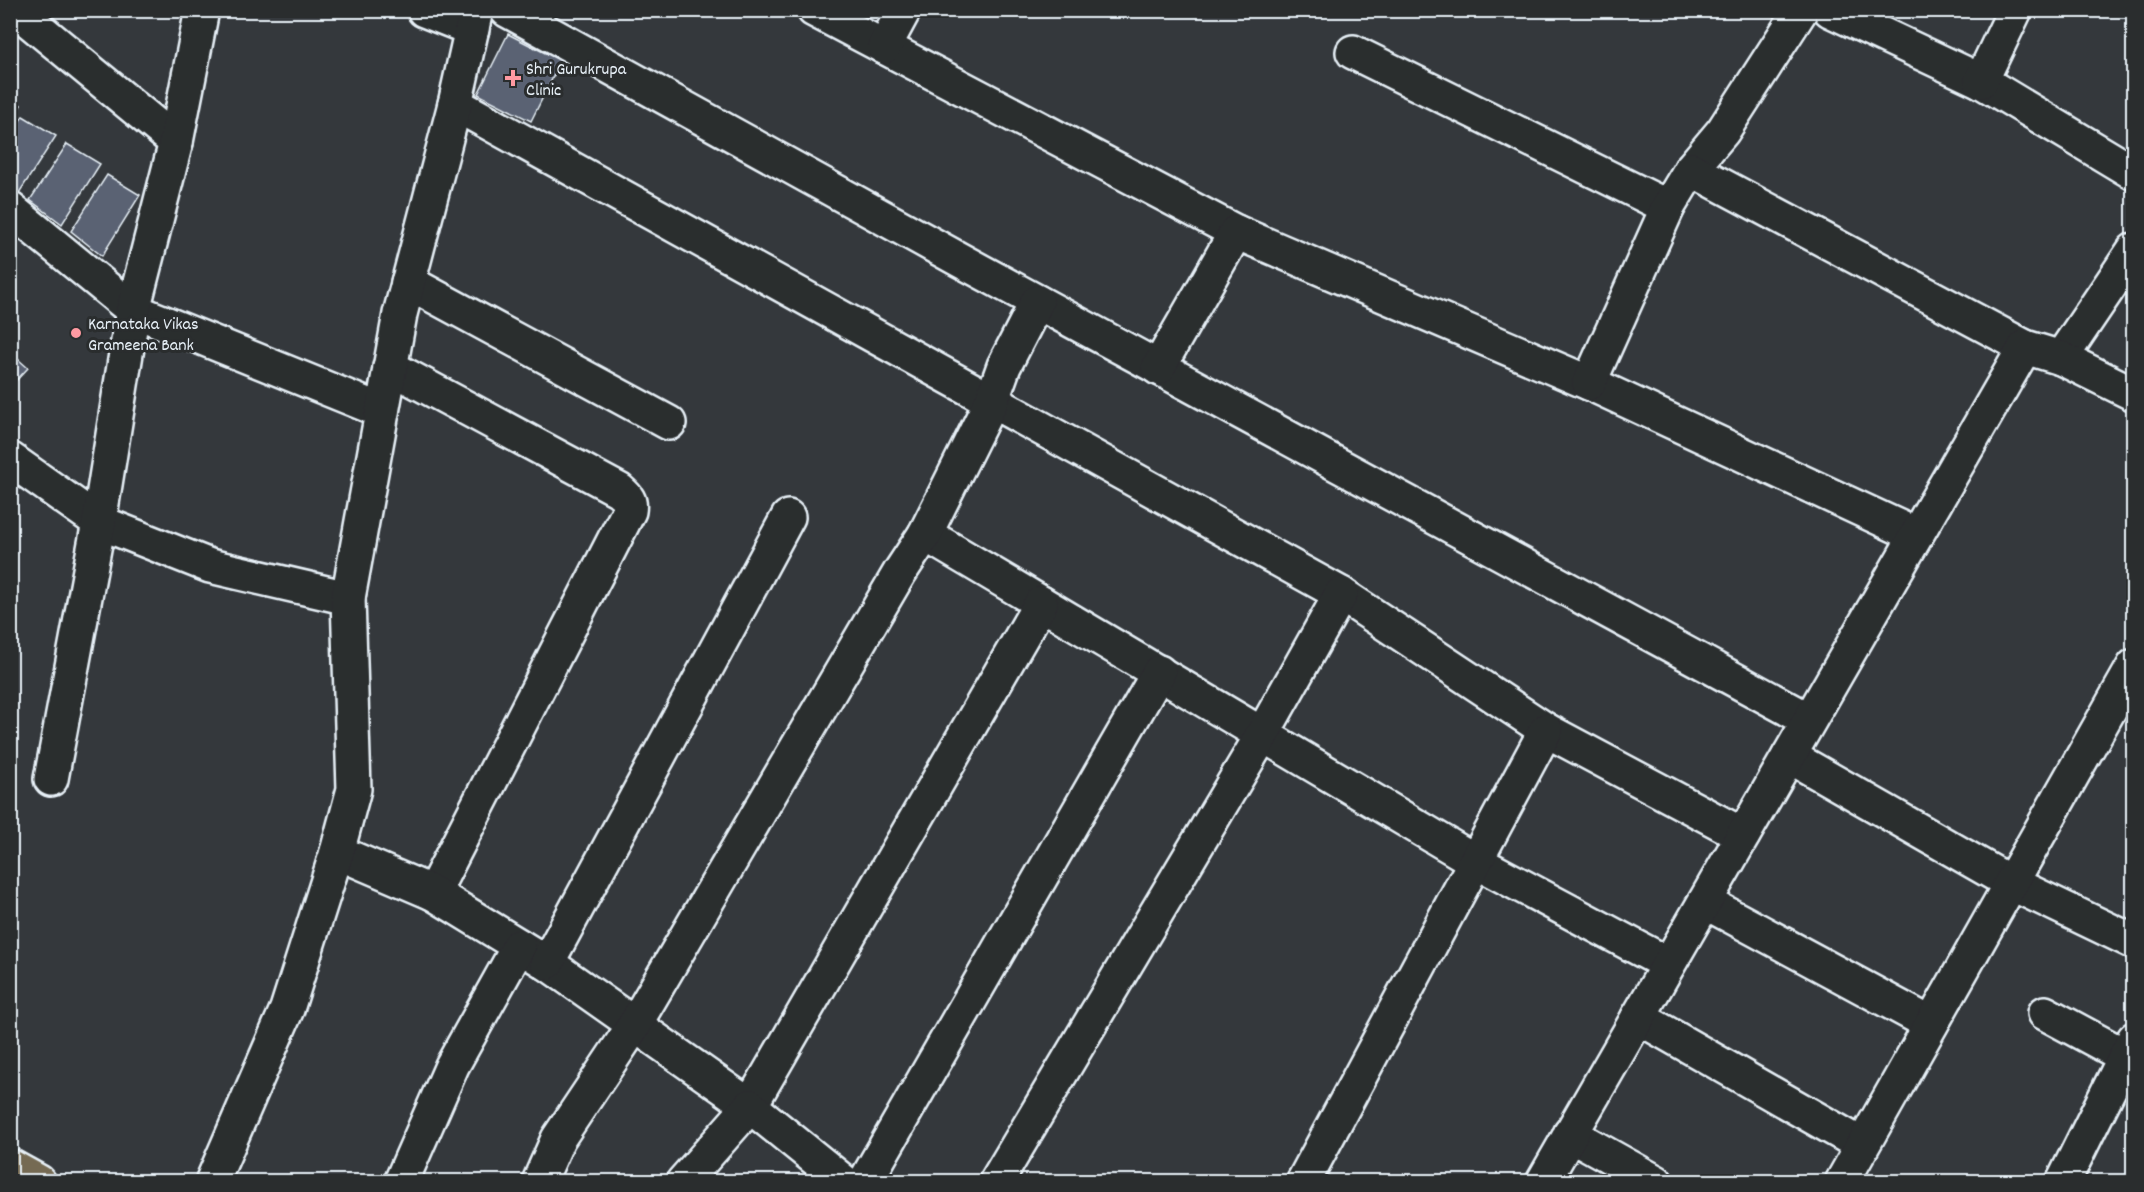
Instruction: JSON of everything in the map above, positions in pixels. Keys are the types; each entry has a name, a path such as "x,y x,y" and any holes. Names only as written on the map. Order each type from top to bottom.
{"highway":[{"path":"10,1166 39,1182"}],"street":[{"path":"16,10 176,142"},
{"path":"51,779 99,522 133,310 176,142 202,10"},
{"path":"212,1182 287,1009 337,852 354,789 348,598 400,314 455,104 474,20 424,10"},
{"path":"507,10 1158,368 1809,720"},
{"path":"814,10 1236,232 1589,383 1916,535"},
{"path":"884,47 904,10"},
{"path":"1589,383 1668,207 1691,169 1723,131 1801,10"},
{"path":"1830,10 1981,81 2133,173"},
{"path":"1981,81 2015,10"},
{"path":"1353,52 1668,207"},
{"path":"455,104 1341,594 1546,730 1743,836"},
{"path":"1691,169 2025,346 2061,358 2133,394"},
{"path":"10,209 133,310 382,411"},
{"path":"1158,368 1236,232"},
{"path":"2061,358 2133,250"},
{"path":"408,282 669,423"},
{"path":"539,1182 558,1139 635,1024 894,582 925,534 991,402 1004,366 1037,302"},
{"path":"1543,1182 2025,346"},
{"path":"390,367 619,490 630,502 629,511 433,892"},
{"path":"10,459 99,522 210,566 348,598"},
{"path":"547,963 788,517"},
{"path":"925,534 1475,861 1668,964"},
{"path":"996,1182 1263,734 1341,594"},
{"path":"683,1182 750,1106 1041,603"},
{"path":"1842,1182 2011,883 2125,701 2133,666"},
{"path":"865,1182 1159,672"},
{"path":"1303,1182 1546,730"},
{"path":"1789,756 2011,883 2133,942"},
{"path":"337,852 433,892 547,963 750,1106 835,1179"},
{"path":"1704,902 1931,1024"},
{"path":"400,1182 452,1066 519,946"},
{"path":"2045,1012 2131,1052 2063,1182"},
{"path":"1638,1017 1862,1145"},
{"path":"1570,1134 1656,1182"}],"building":[{"path":"508,34 561,61 531,121 478,94"},
{"path":"10,98 21,105 10,122"},
{"path":"23,116 56,136 17,196 10,191 10,135"},
{"path":"67,144 100,164 62,224 30,200"},
{"path":"107,175 140,195 102,256 71,231"},
{"path":"10,234 18,241 10,249"},
{"path":"10,352 28,368 10,387"}],"place":[{"name":"Shri Gurukrupa Clinic","path":"513,78"},
{"name":"Karnataka Vikas Grameena Bank","path":"76,333"}]}
